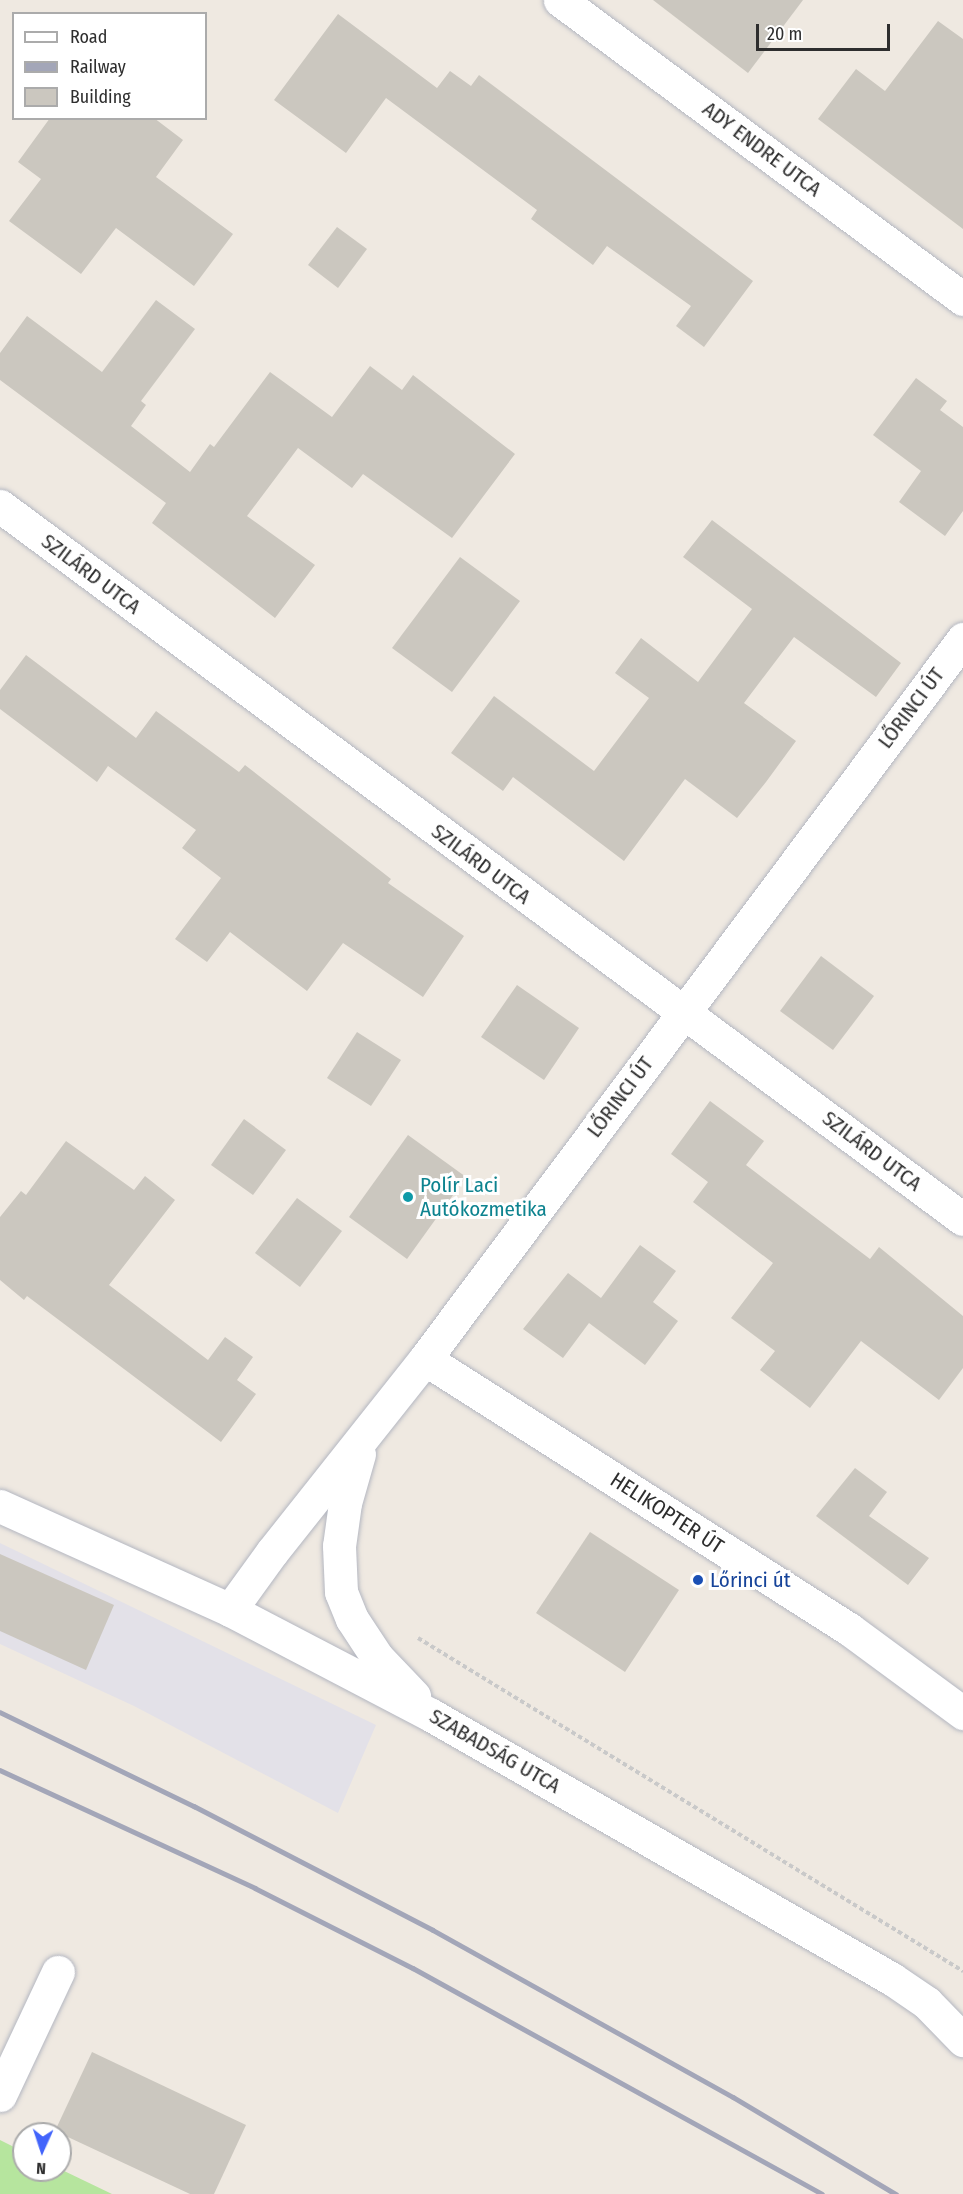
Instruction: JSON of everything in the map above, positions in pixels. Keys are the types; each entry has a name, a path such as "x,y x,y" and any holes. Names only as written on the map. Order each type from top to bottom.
{"street":[{"name":"ADY ENDRE UTCA","path":"560,0 963,298"},
{"name":"SZILÁRD UTCA","path":"0,506 963,1218"},
{"name":"LŐRINCI ÚT","path":"230,1610 272,1552 425,1359 963,639"},
{"name":"HELIKOPTER ÚT","path":"425,1359 849,1629 963,1713"},
{"path":"363,1440 345,1503 339,1546 341,1592 352,1619 377,1656 431,1714"},
{"name":"SZABADSÁG UTCA","path":"0,1506 230,1610 431,1714 892,1979 927,2003 963,2040"},
{"path":"0,2095 58,1972"}],"path":[{"path":"409,1633 963,1971"}],"shaded area":[{"path":"0,1543 376,1725 338,1813 134,1706 0,1644"}],"green space":[{"path":"0,2140 12,2146 12,2182 72,2182 72,2175 112,2194 0,2194"}],"building":[{"path":"653,0 803,0 748,73"},
{"path":"338,14 437,88 450,71 471,86 479,75 753,281 704,347 676,326 691,306 607,246 593,265 531,219 537,210 386,98 346,153 274,100"},
{"path":"938,21 963,39 963,229 818,119 856,69 885,91"},
{"path":"49,120 157,120 183,140 156,177 233,234 194,286 116,228 81,274 9,221 41,179 18,162"},
{"path":"337,227 367,249 338,288 308,265"},
{"path":"156,300 195,329 141,401 146,405 131,426 190,472 210,444 214,447 270,372 332,417 370,366 402,390 413,375 515,454 452,538 363,474 352,488 298,448 247,516 315,565 275,618 152,523 166,503 0,380 0,353 27,316 102,372"},
{"path":"916,378 947,401 940,410 963,427 963,511 945,536 899,502 921,471 873,435"},
{"path":"712,520 901,663 876,697 794,637 744,703 796,741 766,782 737,818 685,779 624,861 513,777 503,791 451,753 494,696 594,771 649,698 615,673 641,638 698,682 752,609 683,557"},
{"path":"460,557 520,601 452,692 392,648"},
{"path":"26,655 136,738 156,711 239,772 245,765 391,879 388,883 464,936 423,997 343,943 307,991 230,932 207,962 175,939 221,878 182,848 196,830 108,766 97,782 0,709 0,690"},
{"path":"821,956 874,996 833,1050 780,1011"},
{"path":"517,985 579,1028 544,1080 481,1037"},
{"path":"357,1032 401,1060 371,1106 327,1078"},
{"path":"710,1101 764,1141 746,1165 870,1259 879,1247 963,1316 963,1368 939,1400 861,1341 810,1408 760,1370 775,1351 731,1318 773,1263 693,1202 708,1182 671,1154"},
{"path":"244,1119 286,1150 253,1195 211,1165"},
{"name":"Polír Laci Autókozmetika","path":"408,1135 466,1177 407,1259 349,1217"},
{"path":"66,1141 134,1190 145,1176 175,1200 109,1285 208,1360 225,1337 253,1357 237,1380 256,1394 221,1442 27,1296 24,1300 0,1280 0,1217 21,1191 26,1195"},
{"path":"297,1198 342,1231 300,1287 255,1253"},
{"path":"640,1245 676,1271 653,1302 678,1321 645,1365 589,1323 563,1358 523,1329 568,1273 601,1298"},
{"path":"855,1468 887,1492 869,1516 929,1558 908,1585 816,1516"},
{"path":"590,1532 679,1590 625,1672 536,1613"},
{"path":"0,1554 114,1605 86,1670 0,1631"},
{"path":"92,2052 246,2125 214,2194 190,2194 72,2139 72,2122 59,2122"}],"railway":[{"path":"0,1712 194,1806 433,1930 733,2097 896,2194"},
{"path":"0,1770 255,1888 413,1968 822,2194"}],"place":[{"name":"Polír Laci Autókozmetika","path":"408,1197"},
{"name":"Lőrinci út","path":"698,1580"}]}
